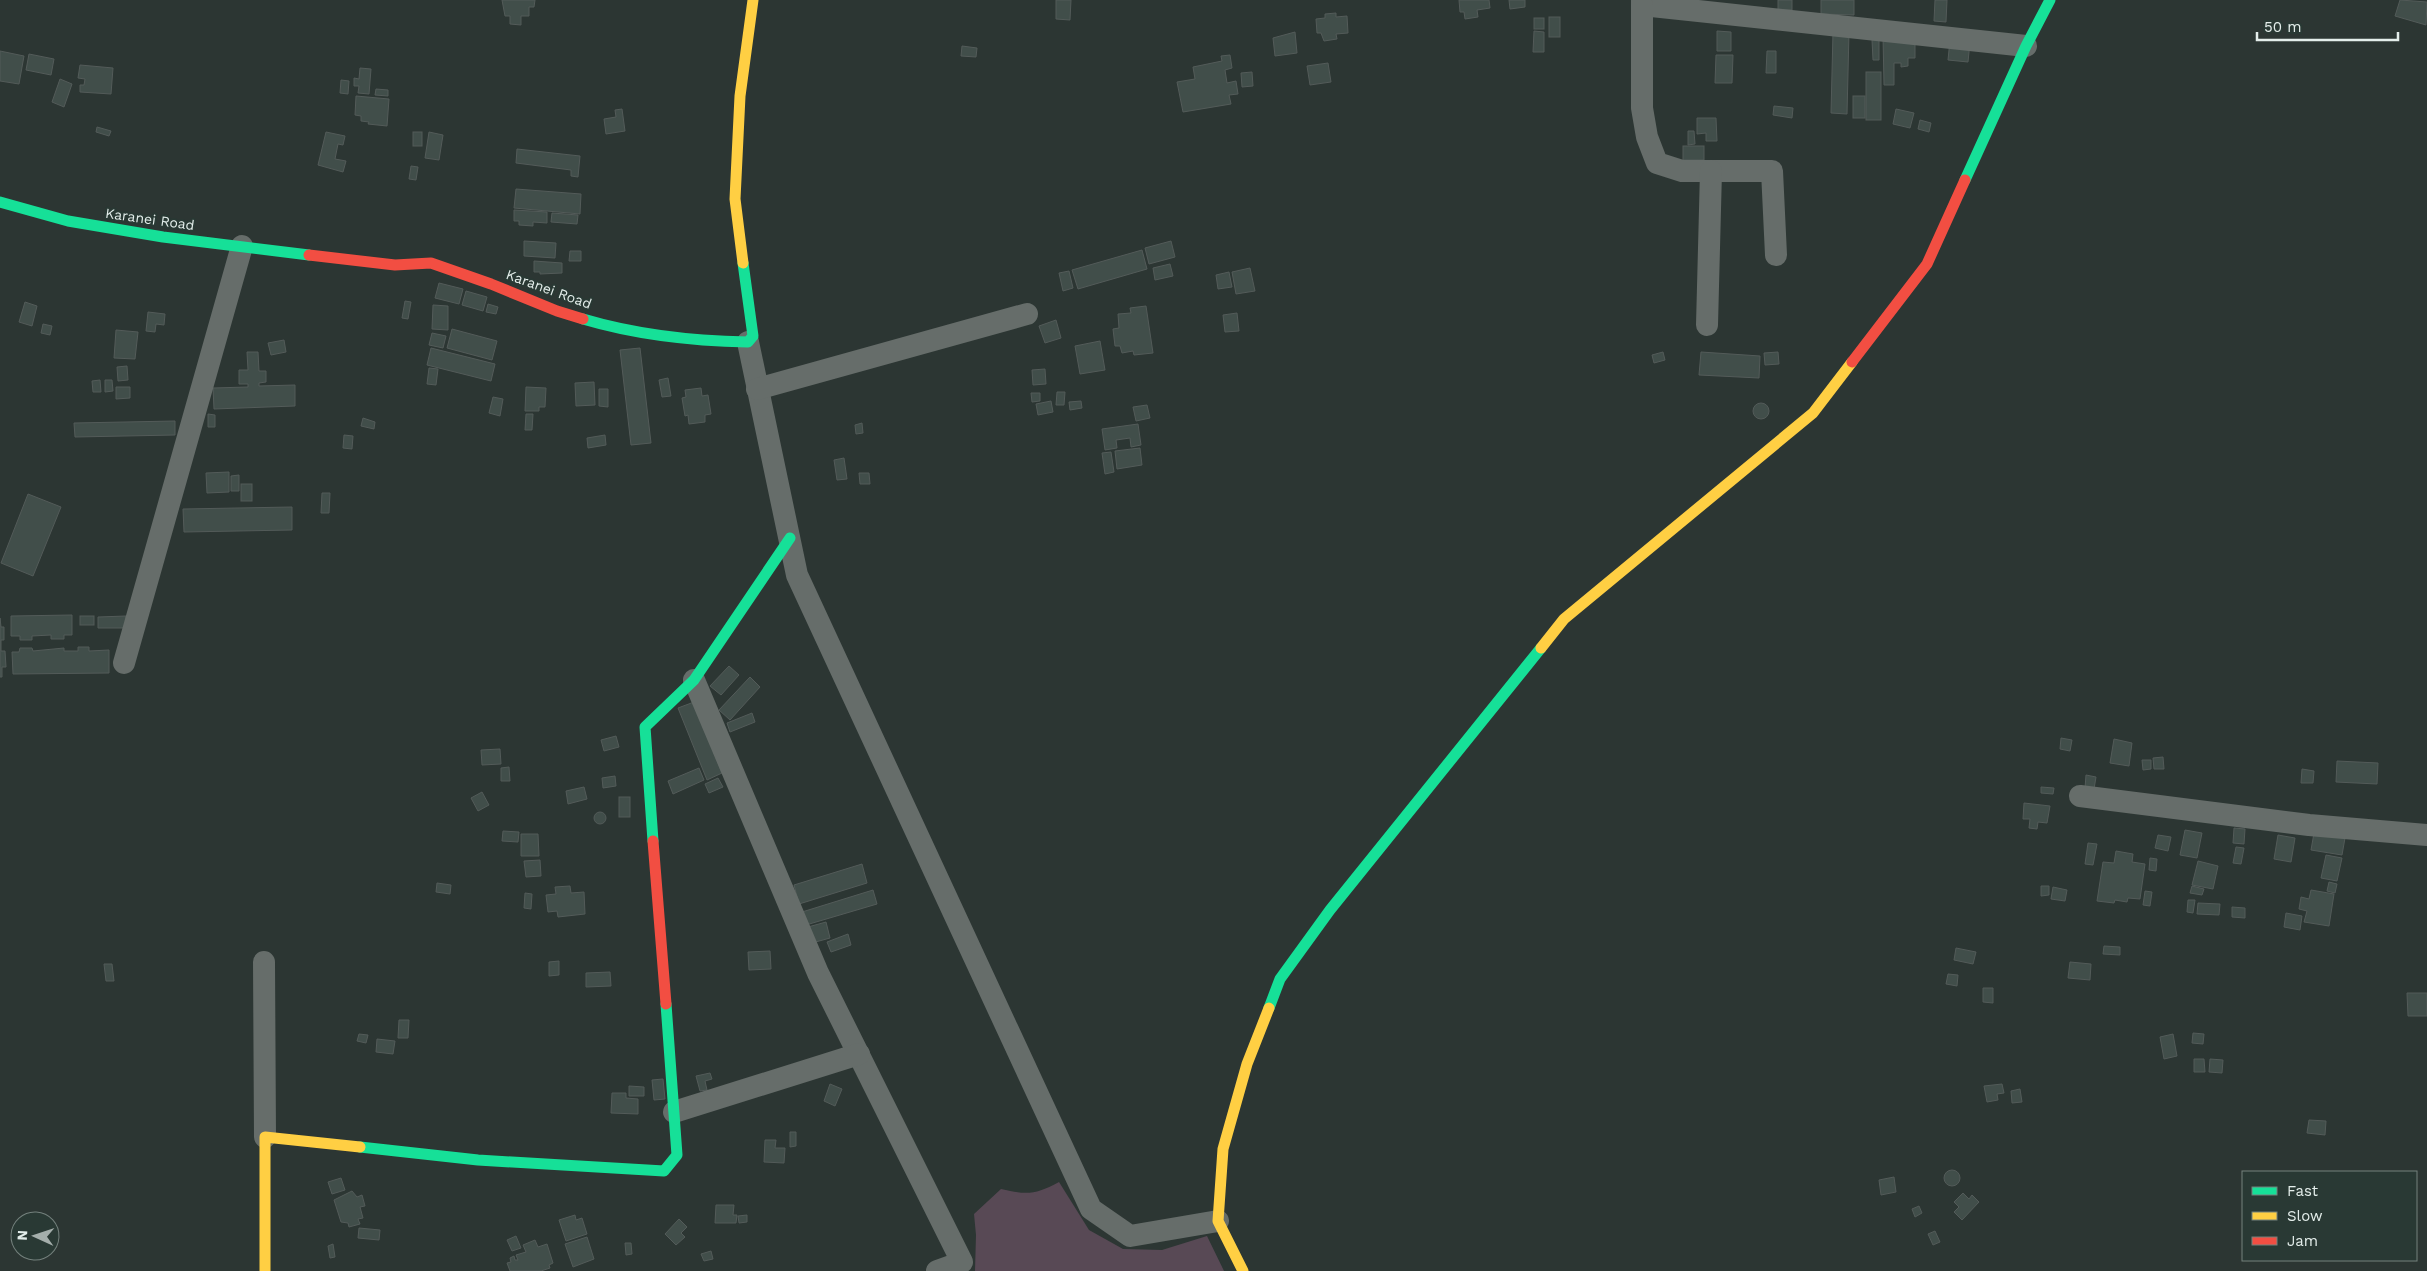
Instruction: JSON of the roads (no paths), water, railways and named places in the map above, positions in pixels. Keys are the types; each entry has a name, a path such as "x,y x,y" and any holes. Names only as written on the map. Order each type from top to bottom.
{"street":[{"path":"753,0 740,96 735,199 753,336 748,342 797,575 1091,1209 1130,1236 1218,1221"},
{"path":"1243,1271 1218,1221 1223,1149 1247,1064 1280,980 1330,910 1564,618 1813,413 1926,264 2026,46 2050,0"},
{"path":"1776,255 1772,171 1682,171 1657,163 1647,137 1642,108 1642,2 2026,46"},
{"path":"1707,325 1712,171"},
{"name":"Karanei Road","path":"0,202 68,221 163,237 395,265 431,263 491,284 557,311 615,328 696,341 748,342"},
{"path":"124,663 242,246"},
{"path":"757,388 1026,314"},
{"path":"265,1137 478,1160 664,1171 677,1155 645,727 694,680 790,538"},
{"path":"694,680 818,973 962,1262 936,1271"},
{"path":"2080,796 2309,825 2427,835"},
{"path":"264,962 265,1271"},
{"path":"674,1112 859,1054"}]}
